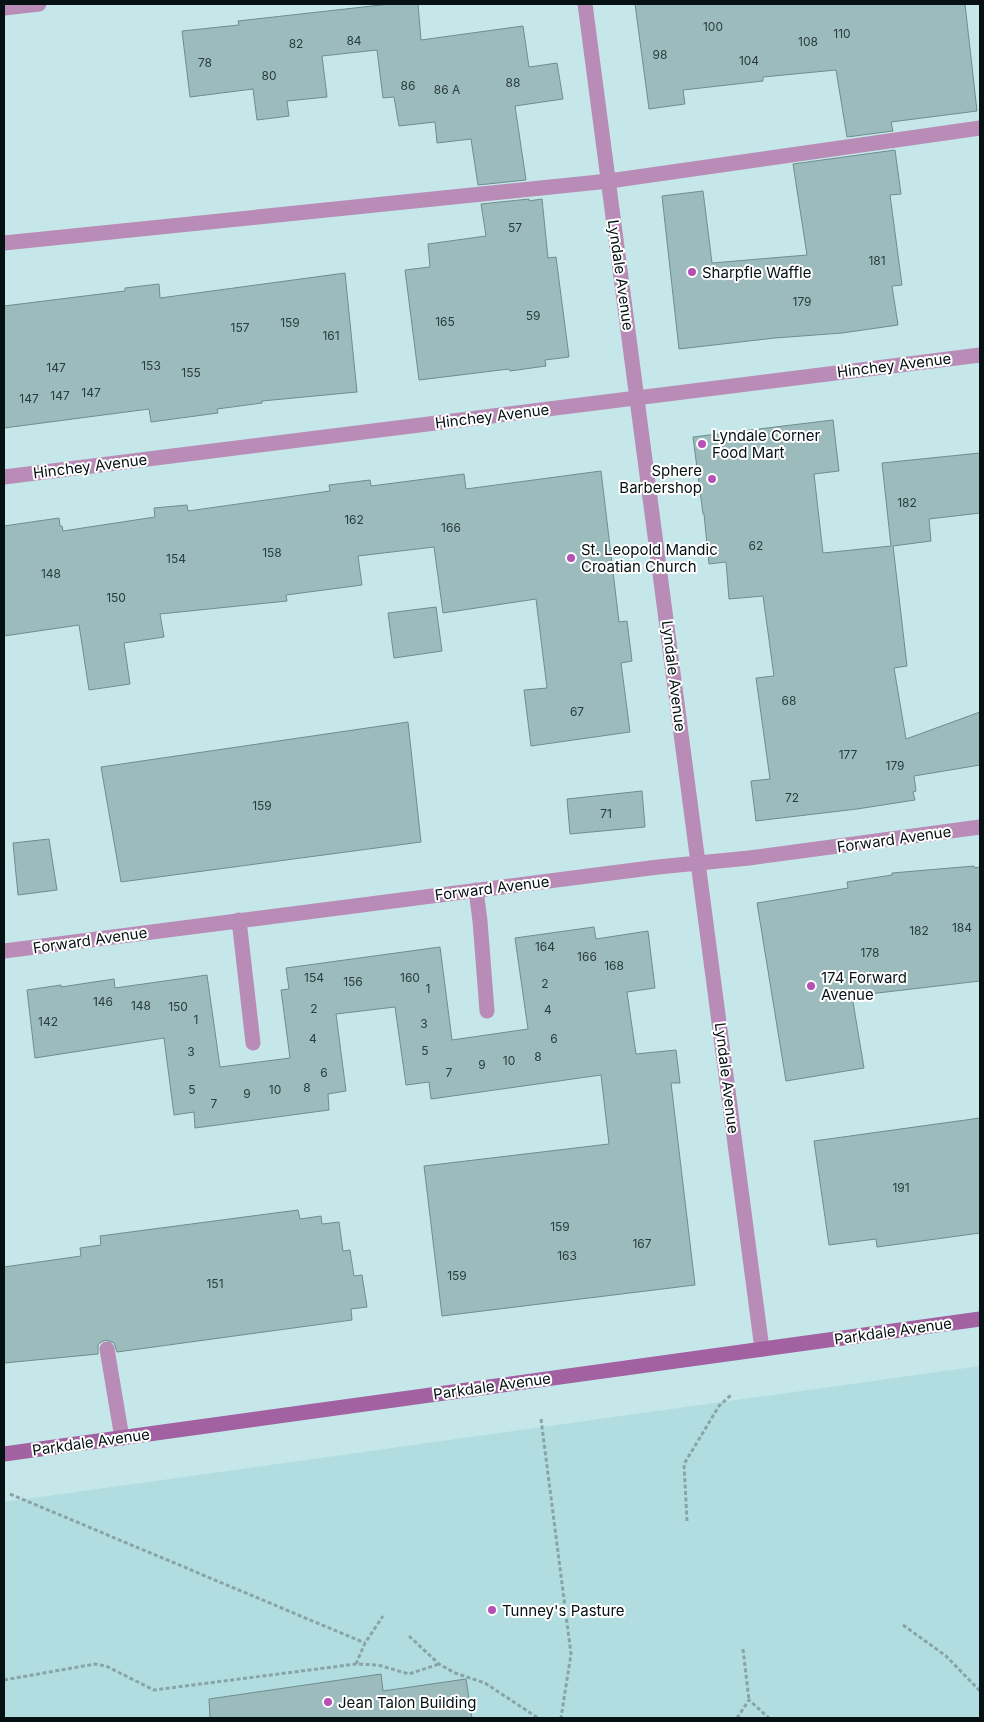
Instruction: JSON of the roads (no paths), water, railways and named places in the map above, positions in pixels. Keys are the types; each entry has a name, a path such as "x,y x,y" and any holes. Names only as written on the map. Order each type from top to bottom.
{"main road":[{"name":"Parkdale Avenue","path":"4,1454 980,1319"}],"street":[{"path":"4,8 39,4"},
{"name":"Lyndale Avenue","path":"585,4 762,1348"},
{"path":"4,243 609,181 980,128"},
{"name":"Hinchey Avenue","path":"4,477 980,354"},
{"name":"Forward Avenue","path":"4,951 698,862 749,858 980,827"},
{"path":"476,890 487,1011"},
{"path":"239,920 253,1043"},
{"path":"107,1348 122,1438"}],"place":[{"name":"Sharpfle Waffle","path":"692,272"},
{"name":"Lyndale Corner Food Mart","path":"702,444"},
{"name":"Sphere Barbershop","path":"712,479"},
{"name":"St. Leopold Mandic Croatian Church","path":"571,558"},
{"name":"174 Forward Avenue","path":"811,986"},
{"name":"Tunney's Pasture","path":"492,1610"},
{"name":"Jean Talon Building","path":"328,1702"}]}
